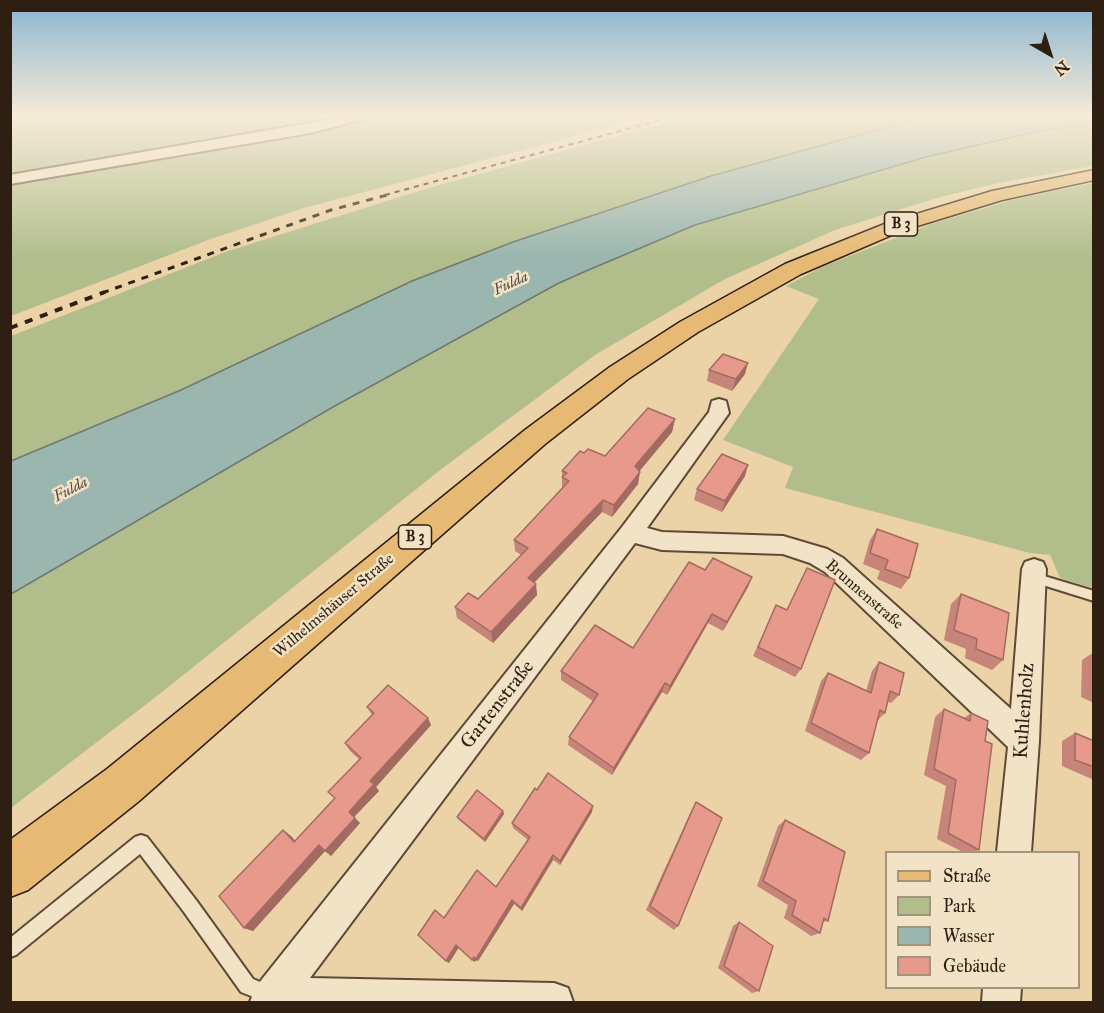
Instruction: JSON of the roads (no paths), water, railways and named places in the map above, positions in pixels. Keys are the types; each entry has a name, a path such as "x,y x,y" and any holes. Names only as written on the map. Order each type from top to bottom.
{"main road":[{"name":"Wilhelmshäuser Straße","path":"10,872 123,785 535,437 619,373 721,307 802,265 894,227 990,198 1094,176"}],"street":[{"path":"10,180 106,163"},
{"name":"Gartenstraße","path":"271,1000 630,533 719,413 719,405"},
{"name":"Brunnenstraße","path":"630,533 662,541 783,545 818,556 834,565 1024,741"},
{"name":"Kuhlenholz","path":"1014,851 1024,741 1034,573"},
{"path":"271,1000 554,1002"}],"lane":[{"path":"1034,573 1094,596"},
{"path":"10,949 141,843 190,906 247,986 271,1000"}],"water":[{"name":"Fulda","path":"757,163 905,163 695,225 557,284 333,407 11,594 11,461 181,390 412,281 513,242 711,176"}],"railway":[{"path":"385,195 501,163"},
{"path":"102,293 331,210 391,194"},
{"path":"10,328 105,292"}]}
